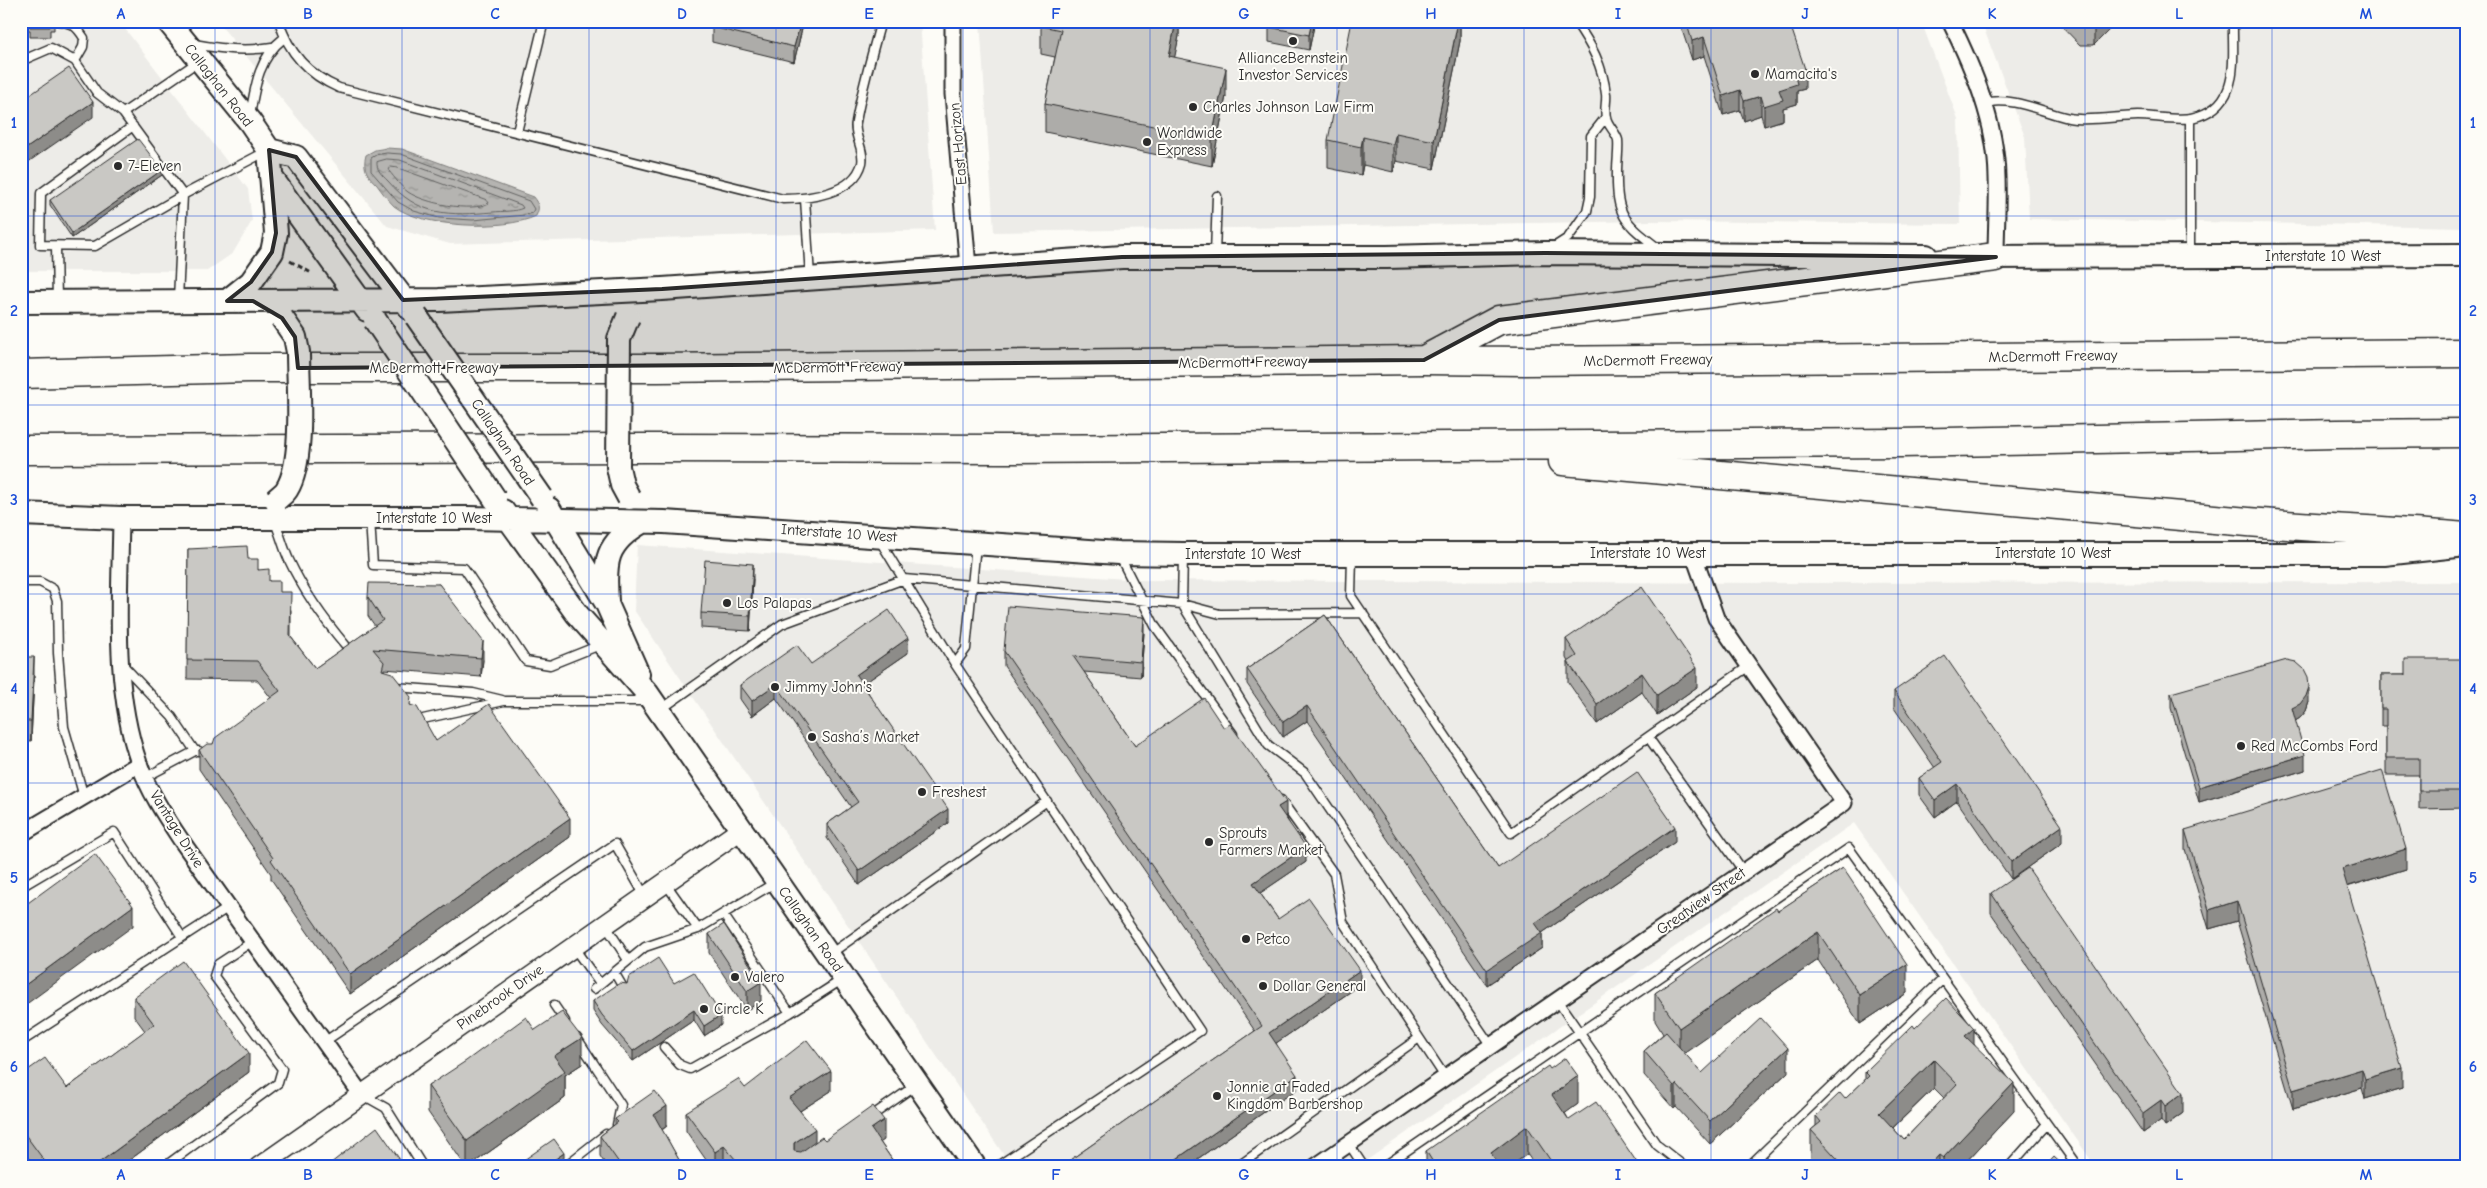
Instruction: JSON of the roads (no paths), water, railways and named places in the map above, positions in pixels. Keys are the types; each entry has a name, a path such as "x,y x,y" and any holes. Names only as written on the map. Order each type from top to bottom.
{"highway":[{"path":"1424,360 1500,320 1996,257"},
{"name":"McDermott Freeway","path":"21,374 249,368 678,368 1424,360 1534,361 2466,354"},
{"path":"21,450 1006,449 1901,443 2466,433"},
{"path":"1380,446 1801,480 2250,522 2466,537"}],"main road":[{"name":"Callaghan Road","path":"168,21 250,122 269,150 271,177 375,320 508,518 577,614 653,702 975,1167"},
{"name":"Callaghan Road","path":"269,150 296,157 409,308 542,498 607,604 653,702"},
{"path":"227,301 251,282 272,252 276,233 271,177"},
{"name":"Interstate 10 West","path":"21,302 360,301 409,308 968,267 1122,258 1387,257 1545,253 1996,257 2466,255"},
{"path":"662,289 641,302 628,317 619,339 618,467 622,485 629,498 642,510 664,522"},
{"path":"21,514 121,518 247,518 275,509 287,490 294,472 298,453 298,352 295,337 282,318 253,301"},
{"name":"Interstate 10 West","path":"275,509 370,518 508,518 664,522 1118,553 2384,554 2466,545"},
{"path":"607,604 605,568 608,554 622,534 642,522"}],"street":[{"name":"East Horizon","path":"953,21 954,94 968,267"},
{"path":"1950,21 1962,46 1984,103 1991,130 1997,176 1996,257"},
{"name":"Vantage Drive","path":"121,518 120,647 122,683 128,724 142,771 176,832 361,1094"},
{"name":"Greatview Street","path":"1315,1167 1844,803 1716,618 1693,553"},
{"path":"21,834 84,797 142,771"},
{"name":"Pinebrook Drive","path":"259,1167 742,829"}],"lane":[{"path":"59,21 69,22 77,27 84,38 83,47 75,61"},
{"path":"279,21 284,38 292,52 319,78 338,88 783,199 805,199 833,192 855,176 862,163 855,124 881,21"},
{"path":"517,132 544,21"},
{"path":"1575,21 1589,42 1602,69 1606,96 1606,117 1618,139 1617,196 1619,208 1637,232 1664,253"},
{"path":"1984,103 2002,101 2071,118 2118,116 2190,119 2216,109 2226,97 2232,80 2233,21"},
{"path":"250,122 258,76 272,47 284,38"},
{"path":"186,42 214,48 253,50 272,47"},
{"path":"21,61 51,48 75,61 97,93 124,113 183,195 178,301"},
{"path":"124,113 201,60"},
{"path":"1545,253 1568,238 1587,211 1590,197 1591,136 1606,117"},
{"path":"2190,119 2190,256"},
{"path":"133,126 41,193 40,245 95,246 183,195 269,150"},
{"path":"1214,258 1217,196"},
{"path":"805,199 810,279"},
{"path":"56,246 57,302"},
{"path":"275,509 288,559 320,615 347,647"},
{"path":"370,518 372,565 464,568 526,661 550,665 603,644"},
{"path":"878,536 955,664 1200,1031 996,1167"},
{"path":"955,664 966,649 976,542"},
{"path":"1118,553 1155,626 1236,738"},
{"path":"1183,554 1182,604 1268,745 1306,773 1491,1046"},
{"path":"1352,554 1351,596 1511,833 1749,666"},
{"path":"414,721 504,701 653,702 782,624 904,579 1182,604 1220,614 1363,613"},
{"path":"21,582 40,582 53,589 57,601 58,653 64,727 84,797"},
{"path":"122,664 172,717 195,751"},
{"path":"387,686 473,693 504,701"},
{"path":"1648,737 1744,872"},
{"path":"142,771 195,751 203,751 207,755"},
{"path":"1276,794 1334,874 1343,922 1445,1077"},
{"path":"829,955 1047,801"},
{"path":"21,887 114,832 182,937"},
{"path":"324,1042 615,844 645,896"},
{"path":"1383,1167 1849,848 2078,1167"},
{"path":"573,946 597,987 645,947 698,929 778,881"},
{"path":"665,882 698,929"},
{"path":"21,1042 229,907"},
{"path":"723,914 790,1013"},
{"path":"604,924 628,960"},
{"path":"164,1167 278,1083 282,1069 214,976 218,964 253,941"},
{"path":"614,972 624,989"},
{"path":"664,1046 680,1065 690,1069 790,1013 845,978"},
{"path":"1748,1167 1943,979"},
{"path":"1557,1000 1657,1145 1685,1167"},
{"path":"554,1005 621,1105 617,1125 564,1167"},
{"path":"1237,1167 1419,1038"},
{"path":"863,1122 918,1084"},
{"path":"361,1094 386,1108 423,1167"},
{"path":"2009,1167 2047,1124"},
{"path":"1349,1144 1364,1167"}],"water":[{"path":"387,148 402,149 533,197 538,206 536,216 505,224 464,225 424,219 407,213 392,204 365,168 366,155 375,150"}],"place":[{"name":"AllianceBernstein Investor Services","path":"1293,41"},
{"name":"Mamacita's","path":"1755,74"},
{"name":"Charles Johnson Law Firm","path":"1193,107"},
{"name":"Worldwide Express","path":"1147,142"},
{"name":"7-Eleven","path":"118,166"},
{"name":"Los Palapas","path":"727,603"},
{"name":"Jimmy John's","path":"775,687"},
{"name":"Sasha’s Market","path":"812,737"},
{"name":"Red McCombs Ford","path":"2241,746"},
{"name":"Freshest","path":"922,792"},
{"name":"Sprouts Farmers Market","path":"1209,842"},
{"name":"Petco","path":"1246,939"},
{"name":"Valero","path":"735,977"},
{"name":"Dollar General","path":"1263,986"},
{"name":"Circle K","path":"704,1009"},
{"name":"Jonnie at Faded Kingdom Barbershop","path":"1217,1096"}]}
